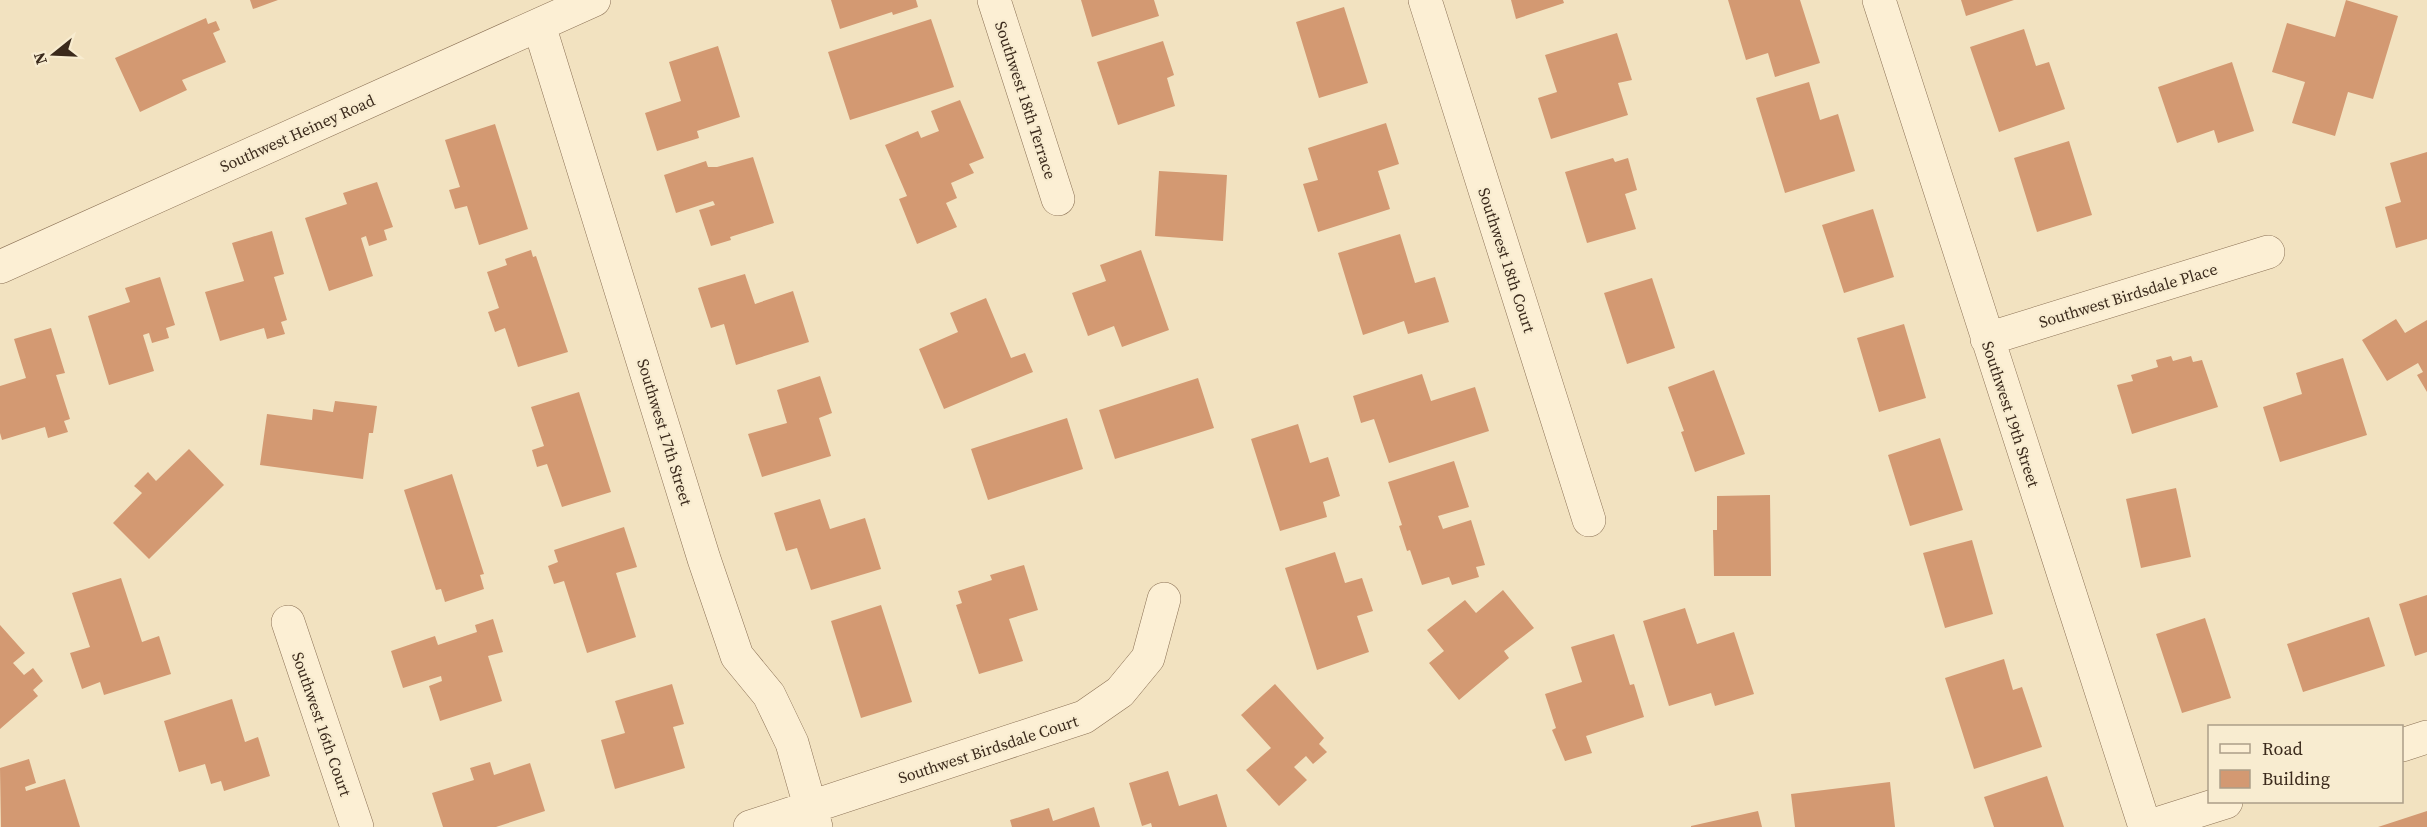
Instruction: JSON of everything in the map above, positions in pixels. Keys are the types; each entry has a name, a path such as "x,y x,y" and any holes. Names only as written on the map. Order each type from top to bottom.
{"street":[{"name":"Southwest Heiney Road","path":"0,267 594,0"},
{"name":"Southwest 18th Terrace","path":"994,0 1058,199"},
{"name":"Southwest 18th Court","path":"1425,0 1589,520"},
{"name":"Southwest 19th Street","path":"1879,0 2146,827"},
{"name":"Southwest 17th Street","path":"539,25 733,645 737,656 769,695 792,743 813,818"},
{"name":"Southwest Birdsdale Place","path":"1987,339 2268,252"},
{"name":"Southwest Birdsdale Court","path":"750,827 813,818 1084,717 1120,692 1148,658 1164,599"},
{"name":"Southwest 16th Court","path":"288,622 357,827"},
{"path":"2403,745 2427,737"},
{"path":"2146,827 2220,803"}],"building":[{"path":"250,0 278,0 253,9"},
{"path":"831,0 916,0 918,7 893,15 892,12 840,29"},
{"path":"1081,0 1154,0 1159,16 1092,37"},
{"path":"1511,0 1563,0 1564,3 1516,19"},
{"path":"1728,0 1800,0 1820,63 1775,77 1768,53 1746,60"},
{"path":"1961,0 2014,0 1966,16"},
{"path":"2346,0 2398,16 2373,99 2348,92 2335,136 2292,123 2305,82 2272,72 2287,23 2335,37"},
{"path":"1344,7 1368,83 1319,98 1296,22"},
{"path":"206,18 208,24 216,21 220,30 213,33 226,62 182,80 187,90 140,112 115,58"},
{"path":"931,19 954,87 850,120 828,52"},
{"path":"2024,29 2036,66 2049,62 2065,109 1999,132 1970,47"},
{"path":"1617,33 1632,80 1618,83 1628,115 1551,139 1538,98 1557,92 1545,55"},
{"path":"1163,41 1174,75 1167,78 1175,106 1118,125 1097,62"},
{"path":"718,46 740,117 697,131 699,138 657,151 645,113 681,101 669,62"},
{"path":"2232,62 2254,131 2218,143 2214,130 2177,143 2158,87"},
{"path":"1809,82 1820,120 1838,114 1855,171 1785,193 1756,98"},
{"path":"960,100 984,158 969,164 974,173 951,183 957,198 946,203 957,227 917,244 899,199 907,196 885,145 918,131 921,138 939,131 931,111"},
{"path":"1386,123 1399,164 1378,171 1390,209 1318,232 1303,184 1318,180 1308,148"},
{"path":"495,124 528,229 479,245 467,206 455,209 449,190 460,187 445,140"},
{"path":"2069,141 2092,215 2037,232 2014,158"},
{"path":"2427,152 2427,239 2396,248 2385,207 2401,202 2390,163"},
{"path":"753,157 774,223 730,237 731,240 711,246 699,210 715,205 713,201 676,213 664,175 706,161 708,167 717,167"},
{"path":"1613,158 1615,162 1628,158 1637,190 1625,194 1636,229 1587,243 1565,172"},
{"path":"1159,171 1227,175 1223,241 1155,236"},
{"path":"377,182 393,227 384,230 387,240 369,246 366,236 361,238 373,276 329,291 305,218 347,204 343,193"},
{"path":"1873,209 1894,277 1844,293 1822,225"},
{"path":"272,231 284,274 274,277 287,320 281,322 285,334 267,339 264,328 220,341 205,292 244,281 232,243"},
{"path":"1400,234 1415,283 1435,277 1449,322 1408,334 1404,321 1363,335 1338,253"},
{"path":"531,250 533,257 536,256 568,352 518,367 505,328 495,332 488,312 499,308 487,272 507,265 505,259"},
{"path":"1141,250 1169,330 1122,347 1114,326 1088,336 1072,293 1106,281 1100,265"},
{"path":"745,274 755,304 793,291 809,342 736,365 724,324 711,328 698,288"},
{"path":"160,277 175,325 166,328 169,338 152,343 149,333 143,335 154,371 109,385 88,316 130,302 125,288"},
{"path":"1652,278 1675,348 1627,364 1604,293"},
{"path":"986,298 1011,358 1025,353 1033,372 944,409 919,349 958,332 950,313"},
{"path":"2396,319 2405,333 2427,320 2427,392 2417,375 2423,372 2418,363 2387,381 2362,340"},
{"path":"1904,324 1926,398 1879,412 1857,338"},
{"path":"51,328 65,373 56,375 70,419 64,421 68,432 48,438 45,427 2,440 0,386 26,378 14,339"},
{"path":"2171,356 2173,361 2191,356 2193,362 2202,360 2218,407 2132,434 2117,385 2133,381 2131,375 2158,367 2156,360"},
{"path":"2343,358 2367,435 2280,462 2263,407 2302,394 2296,373"},
{"path":"1714,370 1745,454 1695,472 1681,432 1684,431 1668,387"},
{"path":"1422,374 1431,401 1475,387 1489,431 1389,463 1374,419 1361,423 1353,396"},
{"path":"820,376 832,413 819,418 831,456 762,477 748,434 787,423 777,390"},
{"path":"1198,378 1214,428 1115,459 1099,410"},
{"path":"579,392 611,492 562,507 547,464 537,467 532,450 544,446 531,407"},
{"path":"335,401 377,406 373,433 369,433 363,479 260,465 267,414 312,420 313,409 333,412"},
{"path":"1067,418 1083,469 988,500 971,449"},
{"path":"1298,424 1310,463 1328,457 1340,496 1323,502 1327,517 1280,531 1251,439"},
{"path":"1940,438 1963,510 1910,526 1888,455"},
{"path":"189,449 224,485 149,559 113,523 142,493 134,486 148,472 156,481"},
{"path":"1454,461 1469,507 1438,516 1443,529 1471,520 1485,565 1476,567 1479,577 1452,585 1449,577 1422,585 1410,550 1407,551 1399,526 1402,525 1388,482"},
{"path":"452,474 484,574 480,575 484,589 445,602 441,589 436,590 404,490"},
{"path":"2176,488 2191,557 2141,568 2126,499"},
{"path":"1770,495 1771,576 1714,576 1713,530 1717,530 1717,496"},
{"path":"820,499 830,529 865,518 881,569 811,590 797,548 786,551 774,513"},
{"path":"624,527 637,567 616,573 636,637 587,653 564,581 554,584 548,566 558,562 554,550"},
{"path":"1972,540 1993,614 1945,628 1923,553"},
{"path":"1335,552 1345,583 1362,578 1373,611 1357,616 1369,652 1317,670 1285,568"},
{"path":"1024,565 1038,610 1009,619 1023,661 979,674 956,605 962,603 958,591 992,580 990,575"},
{"path":"121,578 142,642 159,636 171,674 104,695 100,682 82,689 70,653 90,647 72,593"},
{"path":"1503,590 1534,628 1504,651 1509,658 1459,700 1429,663 1444,651 1427,630 1465,600 1476,613"},
{"path":"2427,595 2427,652 2415,656 2399,604"},
{"path":"881,605 912,702 861,718 831,621"},
{"path":"1685,608 1697,644 1734,632 1754,694 1715,706 1711,693 1669,706 1643,621"},
{"path":"2369,617 2385,666 2303,692 2287,644"},
{"path":"2205,618 2231,698 2182,713 2156,634"},
{"path":"493,619 503,652 488,656 502,701 440,721 429,686 442,681 441,676 403,688 391,651 435,636 438,645 477,632 475,625"},
{"path":"0,625 25,653 13,663 24,675 33,668 43,681 33,690 38,696 0,729"},
{"path":"1614,634 1630,685 1634,684 1644,717 1586,736 1592,753 1565,761 1552,730 1556,728 1545,694 1582,682 1571,647"},
{"path":"2004,659 2013,690 2022,687 2042,747 1974,769 1945,678"},
{"path":"672,684 684,724 673,727 685,768 615,789 601,740 625,733 615,701"},
{"path":"1275,684 1324,738 1319,744 1327,752 1313,764 1306,756 1294,767 1307,780 1279,806 1246,770 1271,748 1241,715"},
{"path":"232,699 245,742 258,737 270,776 224,791 221,781 211,784 205,764 179,772 164,721"},
{"path":"29,759 36,783 25,787 26,791 65,779 80,827 1,827 0,768"},
{"path":"490,762 494,775 530,763 545,811 496,827 443,827 432,793 474,780 470,768"},
{"path":"1168,771 1179,806 1217,794 1227,827 1152,827 1151,823 1142,826 1129,783"},
{"path":"2047,776 2064,827 1994,827 1984,797"},
{"path":"1890,782 1895,827 1795,827 1791,794"},
{"path":"1094,807 1100,827 1012,827 1010,820 1049,808 1053,821"},
{"path":"1758,811 1762,827 1691,827 1691,826"},
{"path":"2427,811 2427,827 2378,827"}]}
